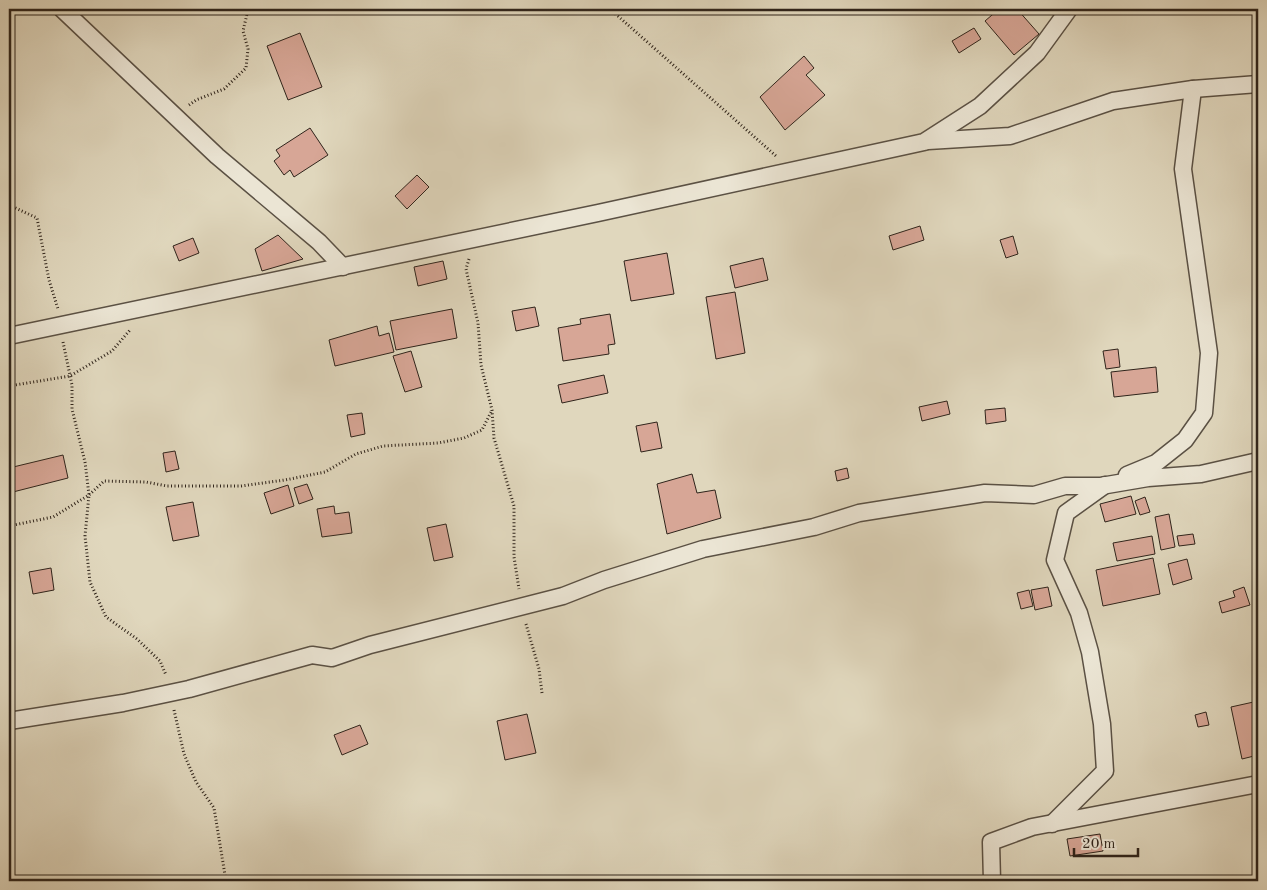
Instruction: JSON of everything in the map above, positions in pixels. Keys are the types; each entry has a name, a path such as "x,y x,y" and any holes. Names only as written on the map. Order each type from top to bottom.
{"street":[{"path":"62,9 217,156 319,242 343,266"},
{"path":"924,142 980,106 1037,53 1069,9"},
{"path":"9,336 924,142 1010,136 1113,101 1193,89 1258,84"},
{"path":"1052,824 1105,771 1102,724 1090,652 1079,613 1055,560 1066,513 1102,486 1156,463 1185,440 1204,413 1209,353 1183,169 1193,89"},
{"path":"9,721 123,703 173,692 312,655 332,658 370,645 522,608 563,596 604,580 703,549 814,526 859,512 985,493 1034,495 1065,486 1102,486 1148,478 1201,474 1258,460"},
{"path":"992,881 991,842 1032,827 1258,784"}],"path":[{"path":"176,116 196,100 224,89 246,68 248,49 243,31 247,14 255,9"},
{"path":"610,9 792,171"},
{"path":"9,205 37,218 49,280 58,309 72,385 72,409 85,462 89,495 85,536 90,582 106,617 137,639 160,661 173,692 174,714 184,754 196,782 214,808 226,881"},
{"path":"473,239 466,269 478,323 481,366 492,410 494,438 514,506 514,557 529,639 540,669 542,693"},
{"path":"9,386 70,376 112,351 136,324"},
{"path":"9,526 53,517 89,495 104,482 146,482 167,486 241,486 325,472 356,454 383,446 438,443 464,438 482,430 492,410"}],"building":[{"path":"999,9 1017,9 1039,34 1014,55 985,21"},
{"path":"974,28 981,39 959,53 952,41"},
{"path":"300,33 322,87 288,100 267,46"},
{"path":"804,56 814,68 806,75 825,95 785,130 760,97"},
{"path":"310,128 328,155 294,177 290,170 284,175 274,161 280,156 276,150"},
{"path":"417,175 429,187 407,209 395,196"},
{"path":"920,226 924,240 893,250 889,236"},
{"path":"278,235 303,259 262,271 255,249"},
{"path":"1013,236 1018,254 1006,258 1000,240"},
{"path":"193,238 199,253 179,261 173,246"},
{"path":"667,253 674,294 631,301 624,261"},
{"path":"763,258 768,280 735,288 730,266"},
{"path":"443,261 447,279 418,286 414,267"},
{"path":"735,292 745,353 716,359 706,297"},
{"path":"535,307 539,326 516,331 512,311"},
{"path":"452,309 457,338 396,350 390,321"},
{"path":"610,314 615,344 608,345 609,354 563,361 558,328 581,324 580,319"},
{"path":"377,326 379,336 389,333 394,352 335,366 329,340"},
{"path":"1118,349 1120,367 1106,369 1103,351"},
{"path":"411,351 422,387 405,392 393,356"},
{"path":"1156,367 1158,392 1114,397 1111,372"},
{"path":"604,375 608,393 562,403 558,385"},
{"path":"947,401 950,414 922,421 919,407"},
{"path":"1005,408 1006,421 986,424 985,410"},
{"path":"362,413 365,434 351,437 347,415"},
{"path":"657,422 662,448 641,452 636,426"},
{"path":"175,451 179,469 166,472 163,453"},
{"path":"63,455 68,478 9,493 9,468"},
{"path":"847,468 849,478 837,481 835,471"},
{"path":"692,474 697,493 715,490 721,518 667,534 657,484"},
{"path":"307,484 313,499 299,504 294,488"},
{"path":"288,485 294,506 271,514 264,493"},
{"path":"1131,496 1136,514 1105,522 1100,504"},
{"path":"1145,497 1150,512 1140,515 1135,501"},
{"path":"193,502 199,536 173,541 166,507"},
{"path":"334,506 335,514 349,512 352,533 322,537 317,509"},
{"path":"1169,514 1175,547 1161,550 1155,517"},
{"path":"446,524 453,557 434,561 427,528"},
{"path":"1193,534 1195,544 1179,546 1177,536"},
{"path":"1152,536 1155,554 1117,561 1113,543"},
{"path":"1153,558 1160,594 1103,606 1096,570"},
{"path":"1187,559 1192,579 1173,585 1168,564"},
{"path":"51,568 54,590 33,594 29,572"},
{"path":"1048,587 1052,606 1035,610 1031,590"},
{"path":"1244,587 1250,605 1222,613 1219,602 1235,597 1233,591"},
{"path":"1029,590 1033,606 1021,609 1017,593"},
{"path":"1258,701 1258,755 1242,759 1231,707"},
{"path":"1206,712 1209,725 1198,727 1195,715"},
{"path":"527,714 536,753 505,760 497,721"},
{"path":"360,725 368,744 342,755 334,735"},
{"path":"1100,834 1103,851 1070,856 1067,839"}]}
